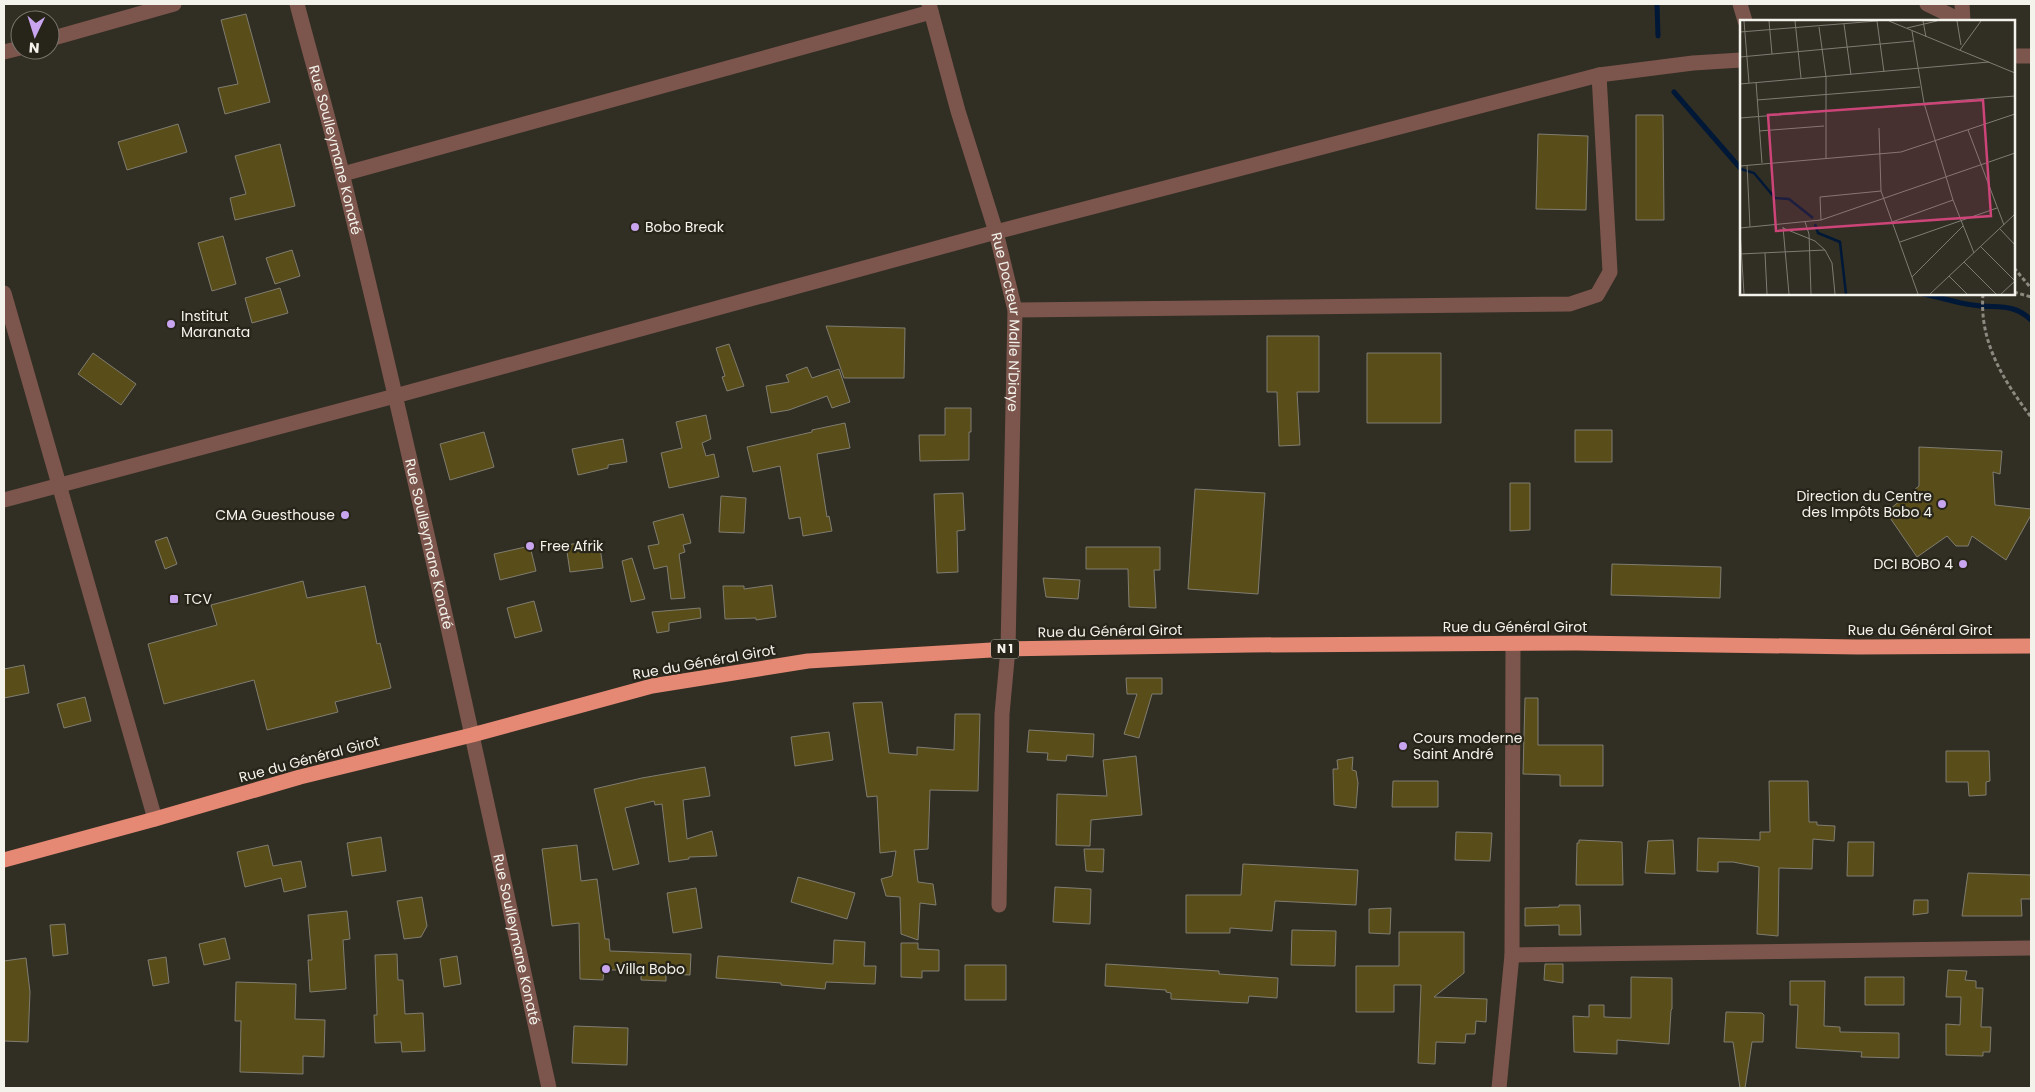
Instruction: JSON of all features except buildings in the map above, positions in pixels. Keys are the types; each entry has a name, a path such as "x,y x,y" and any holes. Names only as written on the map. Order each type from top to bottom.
{"highway":[{"name":"Rue du Général Girot","path":"4,860 300,777 472,735 652,686 808,661 1008,649 1576,643 1858,647 2031,646"}],"street":[{"path":"60,36 174,4"},
{"name":"Rue Soulleymane Konaté","path":"297,4 343,174 472,735 549,1088"},
{"path":"1740,4 1745,20"},
{"path":"1928,4 1960,20"},
{"path":"1962,4 1962,20"},
{"path":"343,174 930,8"},
{"name":"Rue Docteur Malle N'Diaye","path":"930,8 958,110 996,232 1015,310 1008,649 1002,714 999,905"},
{"path":"2015,56 2031,56"},
{"path":"4,500 996,232 1599,75 1693,63 1740,60"},
{"path":"1015,310 1570,304 1596,295 1610,272 1599,75"},
{"path":"4,293 155,819"},
{"path":"1499,1088 1512,954 1513,644"},
{"path":"1512,954 2031,948"}],"path":[{"path":"2015,269 2031,288"},
{"path":"2015,292 2031,297"},
{"path":"1983,295 1982,306 1985,332 1994,358 2004,379 2031,417"}],"waterway":[{"path":"1657,4 1658,36"},
{"path":"1674,92 1740,168"},
{"path":"1927,295 1967,304 2011,308 2024,314 2031,320"}],"place":[{"name":"Bobo Break","path":"635,227"},
{"name":"Institut Maranata","path":"171,324"},
{"name":"Direction du Centre des Impôts Bobo 4","path":"1942,504"},
{"name":"CMA Guesthouse","path":"345,515"},
{"name":"Free Afrik","path":"530,546"},
{"name":"DCI BOBO 4","path":"1963,564"},
{"name":"TCV","path":"174,599"},
{"name":"Cours moderne Saint André","path":"1403,746"},
{"name":"Villa Bobo","path":"606,969"}]}
